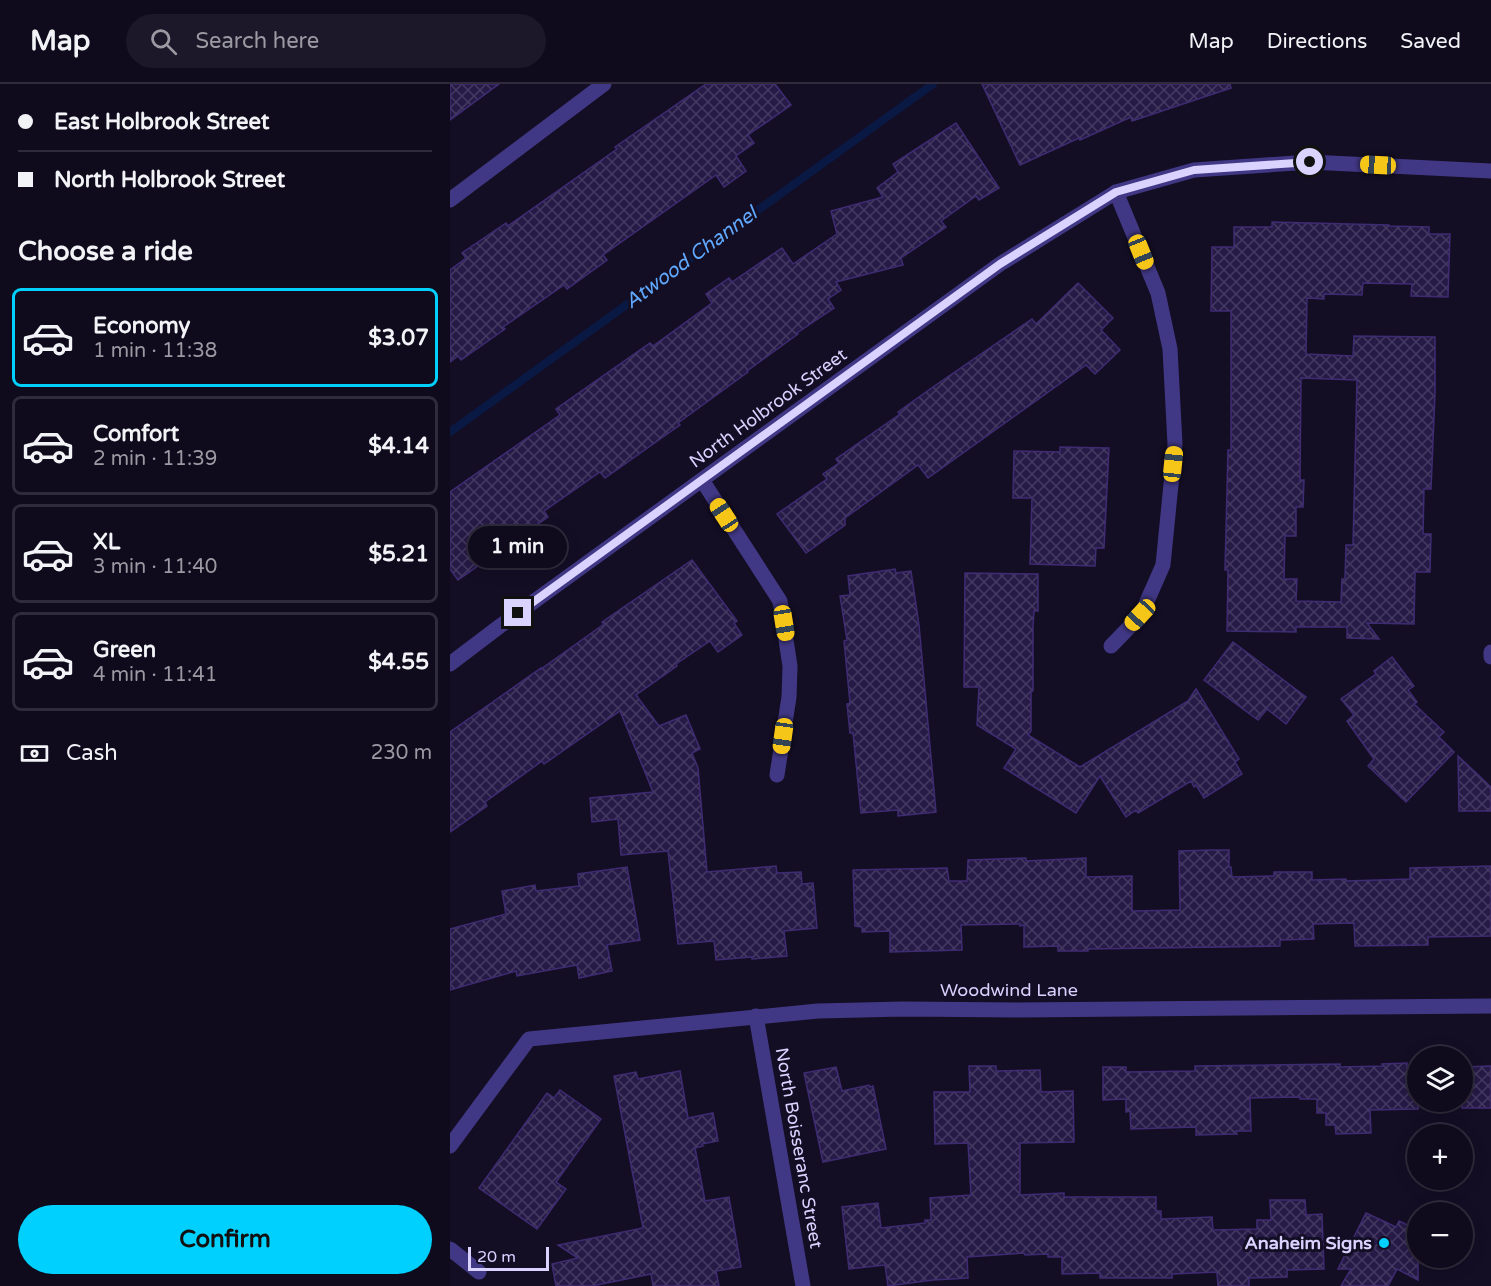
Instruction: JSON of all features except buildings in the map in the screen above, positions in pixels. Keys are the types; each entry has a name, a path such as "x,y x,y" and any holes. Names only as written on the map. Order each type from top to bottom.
{"street":[{"path":"450,200 604,84"},
{"name":"North Holbrook Street","path":"450,664 1000,264 1116,192 1194,170 1310,162 1491,171"},
{"path":"1111,646 1140,615 1163,565 1175,444 1170,349 1158,293 1116,192"},
{"path":"702,480 780,601 790,666 789,697 777,775"},
{"name":"Woodwind Lane","path":"450,1146 528,1039 818,1011 1491,1006"},
{"name":"North Boisseranc Street","path":"756,1016 803,1286"},
{"path":"450,1249 479,1272"}],"waterway":[{"name":"Atwood Channel","path":"450,432 933,84"}],"place":[{"name":"Anaheim Signs","path":"1384,1243"}],"route":[{"path":"518,613 1000,264 1116,192 1194,170 1310,162"}]}
